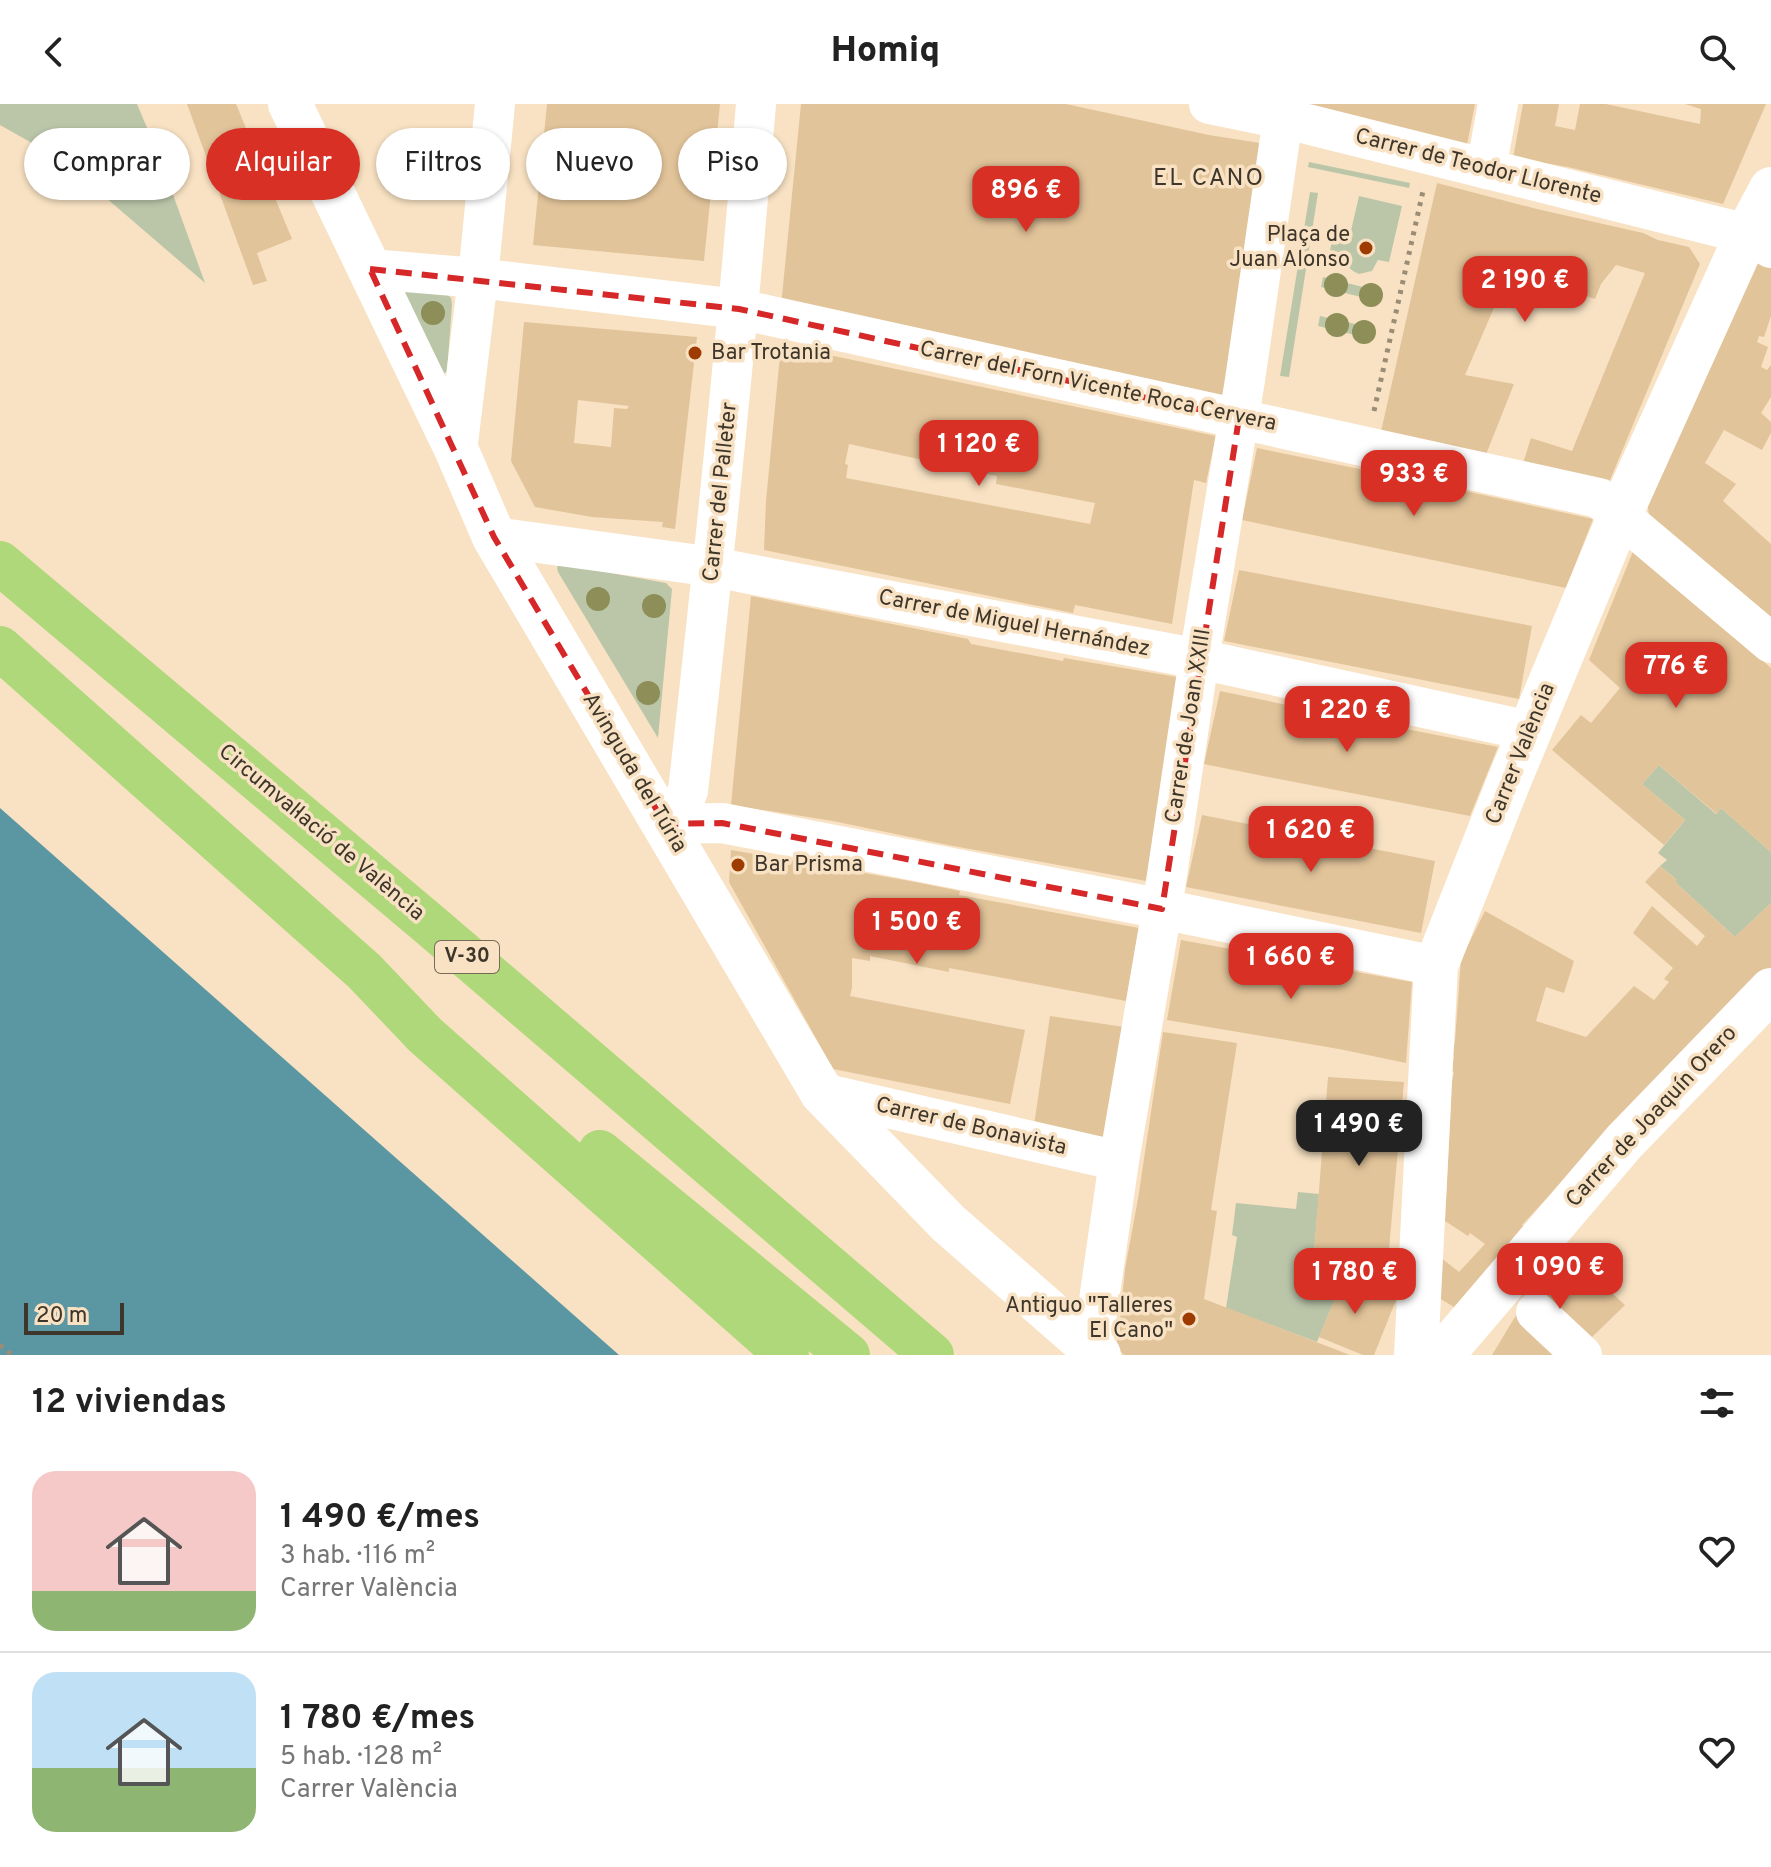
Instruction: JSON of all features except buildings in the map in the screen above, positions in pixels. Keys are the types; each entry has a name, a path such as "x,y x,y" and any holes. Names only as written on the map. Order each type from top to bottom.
{"highway":[{"name":"Circumval·lació de València","path":"0,563 442,935 932,1355"},
{"path":"0,648 364,971 425,1035 787,1355"},
{"path":"364,971 445,1017 597,1149 848,1355"}],"street":[{"name":"Avinguda del Túria","path":"290,104 457,451 494,537 822,1093 948,1223 1095,1352"},
{"path":"457,451 495,104"},
{"name":"Carrer del Palleter","path":"665,824 680,807 688,791 714,567 756,104"},
{"name":"Carrer de Teodor Llorente","path":"1209,104 1284,111 1486,169 1759,241"},
{"path":"1486,169 1498,104"},
{"name":"Carrer de Joan XXIII","path":"1095,1352 1119,1161 1162,909 1284,111"},
{"name":"Carrer València","path":"1416,1355 1436,966 1620,515 1759,241 1771,189"},
{"name":"Carrer del Forn Vicente Roca Cervera","path":"370,269 478,278 739,309 1599,498 1771,643"},
{"name":"Carrer de Miguel Hernández","path":"494,537 714,567 1199,659 1530,731"},
{"path":"665,824 722,823 1436,966"},
{"name":"Carrer de Joaquín Orero","path":"1442,1355 1624,1142 1771,990"},
{"name":"Carrer de Bonavista","path":"822,1093 1119,1161"},
{"path":"1536,1312 1582,1355"}],"path":[{"path":"1371,422 1426,179"},
{"path":"0,1345 12,1355"}],"highlighted area":[{"path":"370,269 739,309 1239,418 1162,909 722,823 665,824 494,537"}],"green space":[{"path":"0,104 137,104 147,128 24,128 24,139 0,125"},
{"path":"1309,162 1410,183 1409,188 1308,167"},
{"path":"1310,192 1318,193 1289,377 1280,376"},
{"path":"1359,196 1402,206 1389,262 1378,260 1372,271 1359,274 1348,267 1346,254 1330,250 1334,232 1350,235"},
{"path":"109,200 175,200 205,283"},
{"path":"1323,277 1379,291 1377,301 1321,287"},
{"path":"406,291 447,294 451,298 447,372 444,373 404,294"},
{"path":"1320,316 1373,328 1371,339 1318,326"},
{"path":"561,564 666,583 672,589 658,738 558,572 557,567"},
{"path":"1659,765 1716,814 1721,808 1771,852 1771,903 1735,937 1660,866 1667,860 1658,853 1685,820 1642,784"},
{"path":"1298,1192 1319,1194 1314,1252 1321,1254 1321,1272 1316,1285 1337,1294 1317,1342 1226,1308 1237,1237 1232,1235 1236,1203 1296,1209"}],"water":[{"path":"0,808 619,1355 0,1355"}],"place":[{"name":"Plaça de Juan Alonso","path":"1366,248"},
{"name":"Bar Trotania","path":"695,353"},
{"name":"Bar Prisma","path":"738,865"},
{"name":"Antiguo \"Talleres El Cano\"","path":"1189,1319"}],"district":[{"name":"EL CANO","path":"1209,179"}]}
